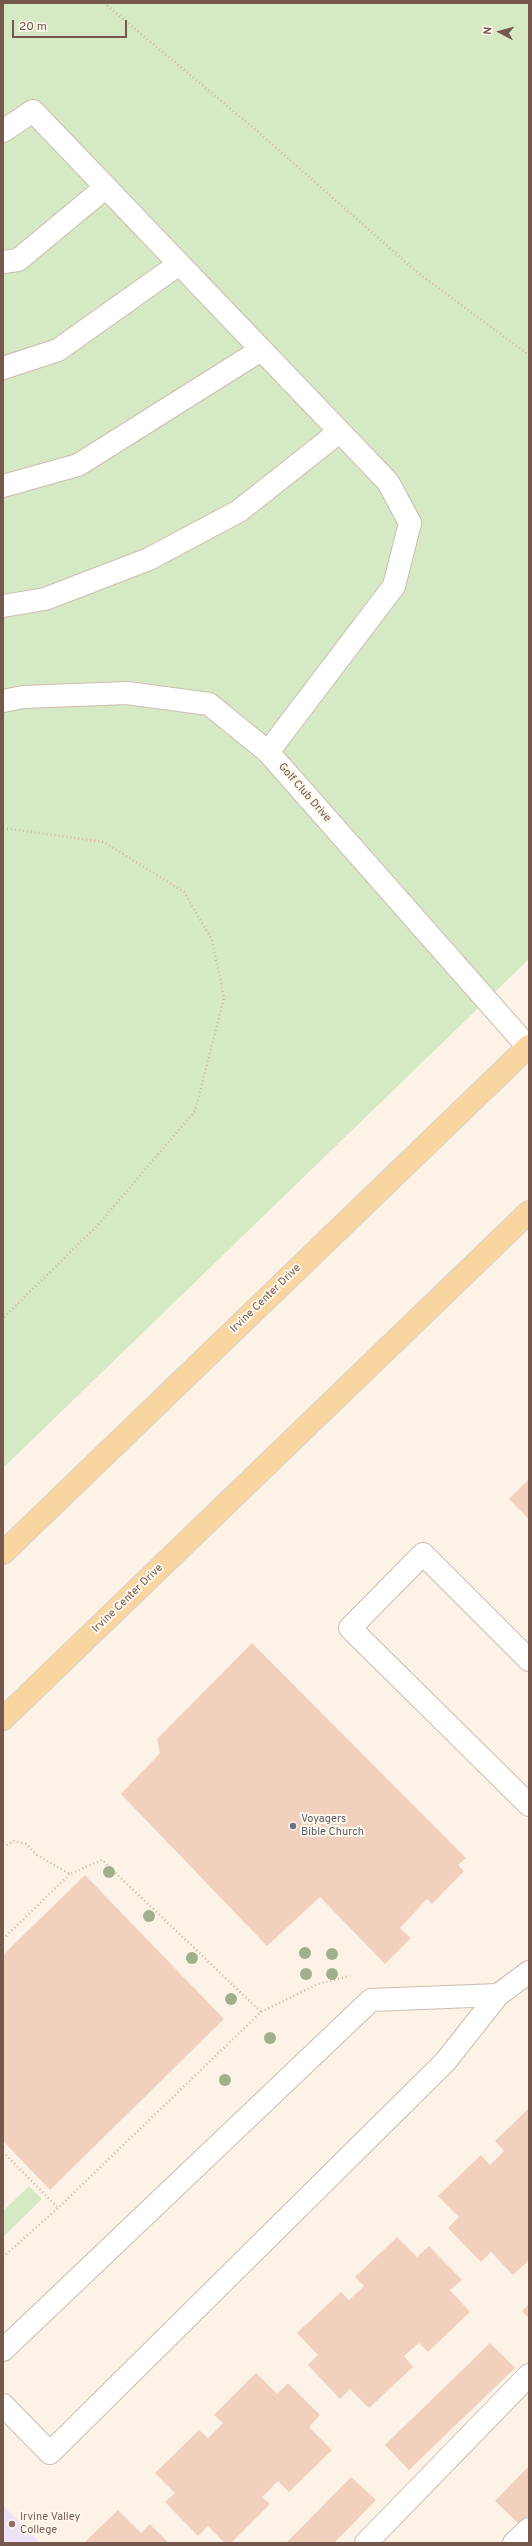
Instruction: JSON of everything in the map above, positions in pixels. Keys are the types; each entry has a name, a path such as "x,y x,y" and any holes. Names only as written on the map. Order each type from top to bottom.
{"main road":[{"name":"Irvine Center Drive","path":"3,1553 528,1046"},
{"name":"Irvine Center Drive","path":"3,1719 529,1212"}],"street":[{"path":"3,131 33,111 388,482 410,523 394,586 268,752"},
{"path":"3,262 18,260 106,187"},
{"path":"3,368 58,350 179,264"},
{"path":"3,486 78,465 261,350"},
{"path":"3,606 45,599 149,559 239,511 340,432"},
{"name":"Golf Club Drive","path":"3,701 23,698 127,693 209,704 268,752 528,1046"},
{"path":"529,1660 423,1554 350,1628 529,1805"},
{"path":"3,2405 50,2453 445,2062 498,1994 529,1972"},
{"path":"3,2350 371,2000 498,1994"},
{"path":"366,2543 529,2375"},
{"path":"514,2543 529,2529"}],"path":[{"path":"104,3 250,125 418,272 529,355"},
{"path":"3,828 104,842 184,892 212,940 224,998 195,1111 98,1226 3,1318"},
{"path":"3,1847 14,1841 26,1844 36,1855 70,1874"},
{"path":"3,1939 70,1874 102,1860 261,2012 58,2208 3,2257"},
{"path":"3,2152 58,2208"}],"shaded area":[{"name":"Irvine Valley College","path":"3,2505 40,2543 3,2543"}],"green space":[{"path":"3,3 529,3 529,959 3,1468"},
{"path":"29,2186 42,2199 3,2237 3,2211"}],"building":[{"path":"529,1479 529,1519 509,1499"},
{"name":"Voyagers Bible Church","path":"252,1643 466,1858 458,1865 464,1871 432,1904 427,1899 400,1928 411,1938 385,1964 320,1897 267,1946 121,1794 160,1753 157,1739"},
{"path":"85,1875 224,2019 50,2190 3,2141 3,1955"},
{"path":"529,2108 529,2260 513,2275 491,2252 481,2262 448,2228 459,2217 438,2196 481,2155 490,2165 504,2151 495,2141"},
{"path":"397,2237 417,2257 429,2246 462,2280 450,2290 470,2312 428,2352 419,2343 404,2356 413,2367 369,2408 350,2389 340,2399 308,2365 318,2355 297,2333 341,2292 349,2300 364,2286 355,2277"},
{"path":"529,2304 529,2319 522,2311"},
{"path":"490,2343 515,2368 409,2470 385,2445"},
{"path":"256,2373 277,2394 288,2383 320,2415 309,2427 332,2450 289,2492 278,2481 262,2497 270,2504 231,2543 225,2543 208,2526 198,2536 165,2502 175,2493 155,2473 199,2430 208,2438 223,2423 214,2415"},
{"path":"529,2466 529,2516 520,2525 495,2501"},
{"path":"351,2477 376,2500 334,2543 286,2543"},
{"path":"118,2510 141,2533 150,2524 169,2543 84,2543"}],"place":[{"name":"Voyagers Bible Church","path":"293,1826"},
{"name":"Irvine Valley College","path":"12,2524"}]}
